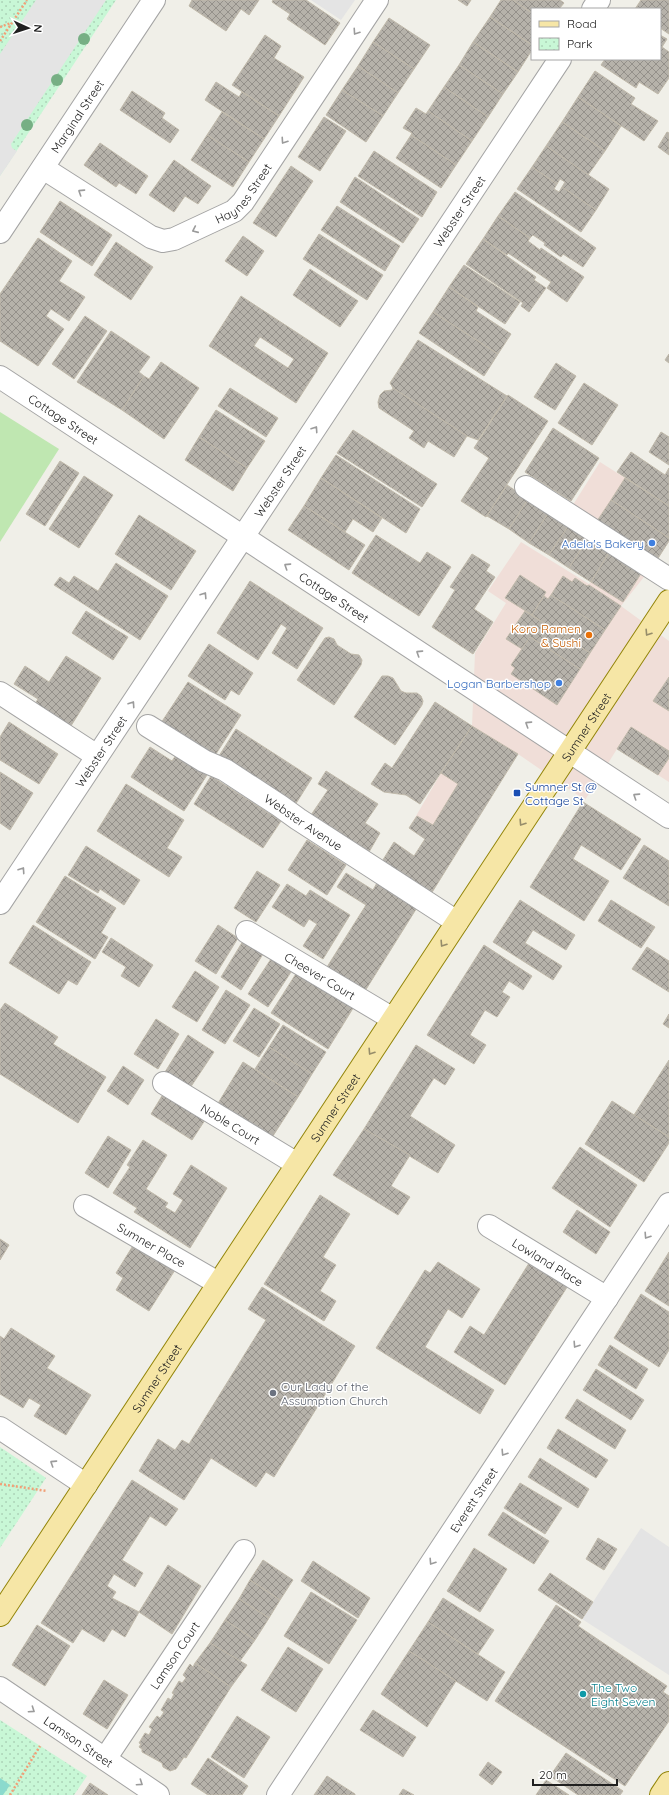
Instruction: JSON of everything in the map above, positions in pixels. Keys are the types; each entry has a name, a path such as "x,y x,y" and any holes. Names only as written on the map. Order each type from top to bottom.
{"main road":[{"name":"Sumner Street","path":"0,1615 669,601"},
{"path":"661,1795 669,1783"}],"street":[{"name":"Marginal Street","path":"0,232 154,0"},
{"name":"Haynes Street","path":"43,168 151,238 163,240 174,239 222,218 234,211 243,202 378,0"},
{"name":"Webster Street","path":"0,903 559,60"},
{"name":"Cottage Street","path":"0,377 669,817"},
{"path":"526,487 669,579"},
{"path":"0,693 97,756"},
{"name":"Webster Avenue","path":"148,726 204,761 225,770 457,922"},
{"name":"Cheever Court","path":"247,932 393,1019"},
{"name":"Noble Court","path":"164,1083 297,1164"},
{"name":"Everett Street","path":"278,1795 669,1204"},
{"name":"Sumner Place","path":"85,1206 218,1283"},
{"name":"Lowland Place","path":"489,1226 607,1298"},
{"path":"0,1428 86,1485"},
{"name":"Lamson Court","path":"105,1759 244,1551"},
{"name":"Lamson Street","path":"0,1688 158,1795"}],"path":[{"path":"0,41 27,0"},
{"path":"0,27 12,23"},
{"path":"0,1484 47,1491"},
{"path":"10,1795 41,1745"}],"shaded area":[{"path":"36,0 106,0 11,144 12,148 17,151 0,176 0,54"},
{"path":"311,0 355,0 341,20"},
{"path":"600,462 669,506 669,541 655,563 621,606 669,641 669,782 617,749 585,800 518,754 454,857 409,828 441,773 472,726 475,653 506,603 488,591 521,542 589,584 591,582 571,508"},
{"path":"641,1528 669,1547 669,1675 582,1619"},
{"path":"0,1778 10,1785 3,1795 0,1795"}],"green space":[{"path":"0,0 116,0 0,176"},
{"path":"0,412 59,449 0,542"},
{"path":"0,1447 46,1478 0,1548"},
{"path":"0,1720 87,1776 74,1795 0,1795"}],"building":[{"path":"192,0 259,0 249,15 241,9 226,31 189,6"},
{"path":"273,0 306,0 340,23 325,45 287,19 290,14 272,2"},
{"path":"458,0 471,0 467,6"},
{"path":"501,0 513,0 531,12 531,44 490,17"},
{"path":"513,0 560,0 564,3 560,8 531,8 531,12"},
{"path":"641,0 669,0 669,34 661,29 661,8 636,8"},
{"path":"490,17 531,44 531,52 518,72 473,42"},
{"path":"389,18 430,45 414,69 373,42"},
{"path":"265,35 281,46 274,58 304,77 279,116 232,85"},
{"path":"661,36 667,39 662,47 669,52 669,78 658,94 639,82 636,88 601,65 604,60 661,60"},
{"path":"373,42 414,69 398,93 358,66"},
{"path":"473,42 518,72 503,94 459,65"},
{"path":"459,65 503,94 488,117 444,87"},
{"path":"358,66 398,93 383,116 342,90"},
{"path":"595,71 635,98 631,104 658,121 644,141 578,97"},
{"path":"216,82 239,97 242,92 279,116 264,139 205,100"},
{"path":"444,87 488,117 472,141 428,111"},
{"path":"342,90 383,116 366,142 326,115"},
{"path":"132,91 165,113 162,118 179,130 170,143 120,110"},
{"path":"578,97 621,126 605,151 562,122"},
{"path":"416,108 426,114 428,111 472,141 456,165 403,128"},
{"path":"222,112 264,139 249,162 207,135"},
{"path":"324,117 346,131 320,171 298,157"},
{"path":"562,122 605,151 588,175 546,146"},
{"path":"667,132 669,133 669,155 658,147"},
{"path":"207,135 249,162 233,187 191,160"},
{"path":"411,135 456,165 441,188 396,158"},
{"path":"100,143 148,176 136,194 119,183 116,187 84,165"},
{"path":"546,146 609,189 596,210 562,187 565,182 560,179 557,184 532,167"},
{"path":"374,151 437,192 422,217 358,176"},
{"path":"174,160 211,186 198,204 185,196 174,212 149,195"},
{"path":"291,166 313,181 276,237 253,223"},
{"path":"532,167 557,184 554,189 559,192 562,187 596,210 581,232 517,189"},
{"path":"355,177 419,219 403,243 340,202"},
{"path":"515,192 596,248 583,267 563,254 561,257 533,235 530,238 498,216"},
{"path":"60,201 112,235 92,266 40,232"},
{"path":"337,206 400,246 385,271 321,230"},
{"path":"498,216 530,238 528,241 540,250 541,248 584,277 567,302 547,288 551,282 508,253 507,255 483,239"},
{"path":"319,234 383,275 367,300 303,259"},
{"path":"243,236 264,251 247,276 225,261"},
{"path":"38,238 72,261 59,281 85,297 69,321 51,309 46,316 64,329 38,366 0,341 0,294"},
{"path":"483,239 536,277 534,280 546,288 529,312 521,306 523,303 466,264"},
{"path":"116,242 153,267 131,300 94,275"},
{"path":"464,265 520,302 505,324 449,287"},
{"path":"310,269 358,301 340,327 293,295"},
{"path":"449,287 478,307 476,311 511,334 498,354 433,312"},
{"path":"241,296 328,353 296,403 209,346","holes":["260,337 294,359 288,368 254,346"]},
{"path":"433,312 498,354 484,376 419,333"},
{"path":"85,316 107,331 74,379 52,364"},
{"path":"111,331 150,357 139,372 144,376 122,410 77,382"},
{"path":"418,340 507,396 478,440 467,436 393,388 390,383"},
{"path":"669,354 669,363 665,360"},
{"path":"161,362 199,388 164,439 122,410 144,376 149,379"},
{"path":"556,363 576,376 555,410 534,397"},
{"path":"584,383 618,405 592,445 558,423"},
{"path":"230,388 278,418 266,437 218,406"},
{"path":"393,388 467,436 454,457 428,441 424,448 409,438 414,431 379,408 378,402 380,395 384,391 392,390"},
{"path":"508,395 548,421 486,517 461,501 489,458 474,448"},
{"path":"216,410 265,441 247,468 199,437"},
{"path":"553,428 599,458 571,501 525,472"},
{"path":"353,430 437,484 422,507 337,453"},
{"path":"661,432 669,437 669,465 649,452"},
{"path":"199,437 247,468 233,491 185,460"},
{"path":"631,452 665,475 669,468 669,506 617,472"},
{"path":"336,455 420,509 406,533 321,478"},
{"path":"60,461 79,473 45,526 26,514"},
{"path":"84,476 113,495 79,548 49,529"},
{"path":"321,478 382,518 373,532 353,519 345,532 304,506"},
{"path":"625,478 669,506 669,538 611,500"},
{"path":"507,485 528,499 509,529 487,516"},
{"path":"528,499 549,512 529,543 509,529"},
{"path":"611,500 669,538 669,541 655,563 595,524"},
{"path":"304,506 365,545 349,570 288,530"},
{"path":"549,512 569,525 549,555 529,543"},
{"path":"139,515 196,551 171,590 115,554"},
{"path":"569,525 589,537 569,568 549,555"},
{"path":"376,535 420,563 427,552 451,567 419,616 352,573"},
{"path":"589,537 610,551 591,582 569,568"},
{"path":"610,551 642,572 623,602 591,582"},
{"path":"472,554 490,565 486,571 495,577 474,609 493,622 473,654 432,627 455,590 450,587"},
{"path":"116,563 168,596 140,640 54,585 60,577 69,583 74,576 98,591"},
{"path":"520,575 546,592 532,615 505,598"},
{"path":"563,576 572,582 575,578 587,586 589,585 621,606 605,630 551,595"},
{"path":"250,581 323,628 297,669 272,653 287,628 281,624 258,660 217,633"},
{"path":"551,595 605,630 590,653 532,615 544,596 548,599"},
{"path":"86,611 128,637 113,660 72,633"},
{"path":"525,611 590,653 580,669 530,637 522,649 506,639"},
{"path":"329,637 334,639 337,645 351,654 359,655 362,660 361,665 334,705 297,680 325,638"},
{"path":"530,637 580,669 557,705 511,674 515,668 511,665"},
{"path":"209,644 253,673 239,695 231,690 225,700 188,676"},
{"path":"66,656 101,678 69,729 33,707 38,699 14,684 25,666 49,682"},
{"path":"382,676 393,678 401,691 406,693 417,693 421,696 423,701 422,705 395,745 354,717"},
{"path":"669,677 669,711 653,701"},
{"path":"188,682 241,715 214,757 161,723"},
{"path":"435,702 472,726 420,804 406,795 384,792 371,784 385,763 392,768"},
{"path":"9,722 58,754 39,784 0,760 0,737"},
{"path":"472,726 518,754 431,894 381,863 394,842 414,856 425,839 409,828 417,816 433,825 458,784 441,773"},
{"path":"631,727 669,751 669,758 658,775 617,749"},
{"path":"236,729 312,778 295,805 219,756"},
{"path":"150,747 172,761 176,755 207,775 184,811 131,777"},
{"path":"326,771 378,804 365,823 380,833 369,852 311,815 328,790 318,784"},
{"path":"0,772 33,793 10,830 0,823"},
{"path":"211,776 281,821 263,848 194,804"},
{"path":"126,784 184,820 167,848 182,857 169,877 97,831"},
{"path":"583,802 641,839 621,870 581,845 573,859 609,881 584,921 530,887"},
{"path":"307,840 346,865 327,895 288,870"},
{"path":"644,845 669,861 669,906 623,878"},
{"path":"86,846 140,880 124,905 100,889 98,893 68,875"},
{"path":"257,871 280,885 256,922 234,908"},
{"path":"346,873 373,890 378,881 418,906 365,991 327,967 366,905 337,887"},
{"path":"65,876 116,908 101,933 108,937 95,959 36,922"},
{"path":"287,884 306,896 310,890 350,915 323,959 303,946 317,924 309,919 304,927 272,907"},
{"path":"520,900 575,935 566,950 533,930 525,943 562,966 553,980 493,942"},
{"path":"611,900 655,927 641,948 598,921"},
{"path":"33,925 91,962 77,985 68,980 59,994 9,963"},
{"path":"218,925 238,938 216,974 195,961"},
{"path":"111,938 153,965 139,987 121,976 126,967 102,952"},
{"path":"243,941 263,954 241,990 221,977"},
{"path":"484,945 532,976 523,990 509,981 502,992 510,997 497,1017 485,1010 470,1035 486,1045 474,1064 427,1035"},
{"path":"647,947 669,961 669,992 632,969"},
{"path":"271,959 291,972 268,1007 248,994"},
{"path":"299,969 355,1005 328,1049 271,1013"},
{"path":"195,971 219,987 197,1022 172,1007"},
{"path":"226,990 250,1005 225,1044 202,1030"},
{"path":"5,1003 58,1037 53,1044 106,1077 78,1123 0,1074 0,1010"},
{"path":"254,1008 280,1024 259,1057 233,1041"},
{"path":"669,1014 669,1028 663,1024"},
{"path":"156,1019 179,1034 158,1069 134,1054"},
{"path":"283,1025 326,1052 312,1074 269,1047"},
{"path":"188,1035 214,1052 190,1088 165,1072"},
{"path":"416,1045 455,1069 445,1085 434,1078 410,1116 455,1145 438,1173 364,1129"},
{"path":"269,1047 312,1074 298,1097 255,1069"},
{"path":"669,1060 669,1137 634,1115"},
{"path":"243,1062 298,1097 271,1139 217,1105"},
{"path":"123,1066 144,1080 128,1105 107,1091"},
{"path":"165,1091 207,1117 192,1140 151,1114"},
{"path":"612,1101 669,1137 669,1143 644,1182 585,1144"},
{"path":"364,1129 410,1155 391,1186 410,1197 398,1215 333,1175"},
{"path":"108,1136 131,1150 108,1188 85,1173"},
{"path":"143,1140 167,1155 146,1189 168,1203 165,1207 175,1213 183,1200 173,1194 191,1165 227,1188 190,1248 134,1212 137,1208 113,1193 130,1167 127,1165"},
{"path":"580,1147 637,1185 610,1227 552,1188"},
{"path":"320,1195 350,1214 323,1257 336,1265 320,1291 336,1301 324,1321 264,1284"},
{"path":"577,1210 610,1232 596,1254 563,1232"},
{"path":"0,1239 9,1245 0,1260"},
{"path":"134,1244 175,1270 149,1311 116,1290 123,1278 116,1273"},
{"path":"669,1252 669,1306 645,1291"},
{"path":"531,1260 569,1284 505,1385 454,1352 470,1326 484,1335"},
{"path":"438,1262 480,1289 462,1318 448,1309 425,1347 494,1390 480,1414 376,1348 425,1270 430,1273"},
{"name":"Our Lady of the Assumption Church","path":"262,1287 355,1346 274,1477 266,1472 256,1487 211,1458 184,1500 139,1471 158,1439 175,1450 182,1440 189,1444 266,1320 248,1309"},
{"path":"641,1294 669,1312 669,1350 659,1367 614,1338"},
{"path":"11,1328 55,1356 47,1368 91,1395 66,1435 34,1416 41,1405 29,1398 23,1408 0,1394 0,1336 4,1339"},
{"path":"610,1345 648,1369 636,1389 598,1365"},
{"path":"596,1369 644,1400 631,1420 583,1390"},
{"path":"577,1399 626,1430 615,1449 565,1418"},
{"path":"558,1429 608,1460 596,1478 547,1448"},
{"path":"540,1458 589,1489 578,1508 528,1477"},
{"path":"132,1480 178,1509 166,1526 150,1516 122,1560 143,1573 135,1587 114,1574 107,1586 116,1592 112,1598 139,1612 125,1637 112,1629 104,1642 82,1629 73,1643 41,1623"},
{"path":"520,1483 562,1508 545,1534 504,1508"},
{"path":"503,1512 549,1541 534,1564 488,1535"},
{"path":"598,1538 617,1549 604,1570 586,1559"},
{"path":"474,1548 507,1569 480,1612 447,1591"},
{"path":"263,1560 293,1580 280,1600 250,1580"},
{"path":"313,1561 370,1598 358,1618 301,1581"},
{"path":"168,1565 201,1586 172,1634 139,1612"},
{"path":"550,1573 593,1602 582,1619 538,1590"},
{"path":"250,1580 280,1600 269,1618 239,1599"},
{"path":"311,1592 357,1620 329,1664 284,1636"},
{"path":"443,1598 494,1630 478,1654 428,1622"},
{"path":"239,1599 269,1618 255,1640 225,1620"},
{"name":"The Two Eight Seven","path":"556,1605 581,1622 578,1626 667,1686 663,1692 669,1696 669,1721 625,1786 495,1701"},
{"path":"225,1620 255,1640 240,1661 210,1643"},
{"path":"428,1622 505,1672 487,1701 409,1651"},
{"path":"37,1625 70,1646 45,1686 12,1665"},
{"path":"210,1643 247,1665 231,1687 195,1663"},
{"path":"288,1647 323,1669 296,1712 261,1690"},
{"path":"409,1651 456,1681 427,1727 381,1694"},
{"path":"195,1663 231,1687 186,1758 184,1757 176,1769 170,1771 163,1767 162,1763 142,1752 142,1749 139,1747 141,1744 139,1743 145,1733 149,1735 152,1729 149,1727 157,1716 160,1718 164,1712 161,1710 168,1698 171,1700 174,1694 172,1693 179,1681 182,1683 186,1678 183,1675 190,1664 193,1667"},
{"path":"104,1680 128,1695 107,1729 83,1714"},
{"path":"373,1710 416,1737 403,1757 360,1730"},
{"path":"237,1716 270,1737 244,1778 211,1757"},
{"path":"566,1753 623,1791 620,1795 578,1795 550,1776"},
{"path":"208,1758 248,1786 242,1795 208,1795 191,1784"},
{"path":"488,1762 502,1772 492,1785 479,1775"},
{"path":"327,1776 355,1794 355,1795 314,1795"},
{"path":"546,1780 569,1795 536,1795"},
{"path":"90,1783 108,1795 82,1795"},
{"path":"403,1789 414,1795 399,1795"}],"place":[{"name":"Adela's Bakery","path":"652,543"},
{"name":"Koro Ramen & Sushi","path":"589,635"},
{"name":"Logan Barbershop","path":"559,683"},
{"name":"Sumner St @ Cottage St","path":"517,793"},
{"name":"Our Lady of the Assumption Church","path":"273,1393"},
{"name":"The Two Eight Seven","path":"583,1694"}]}
